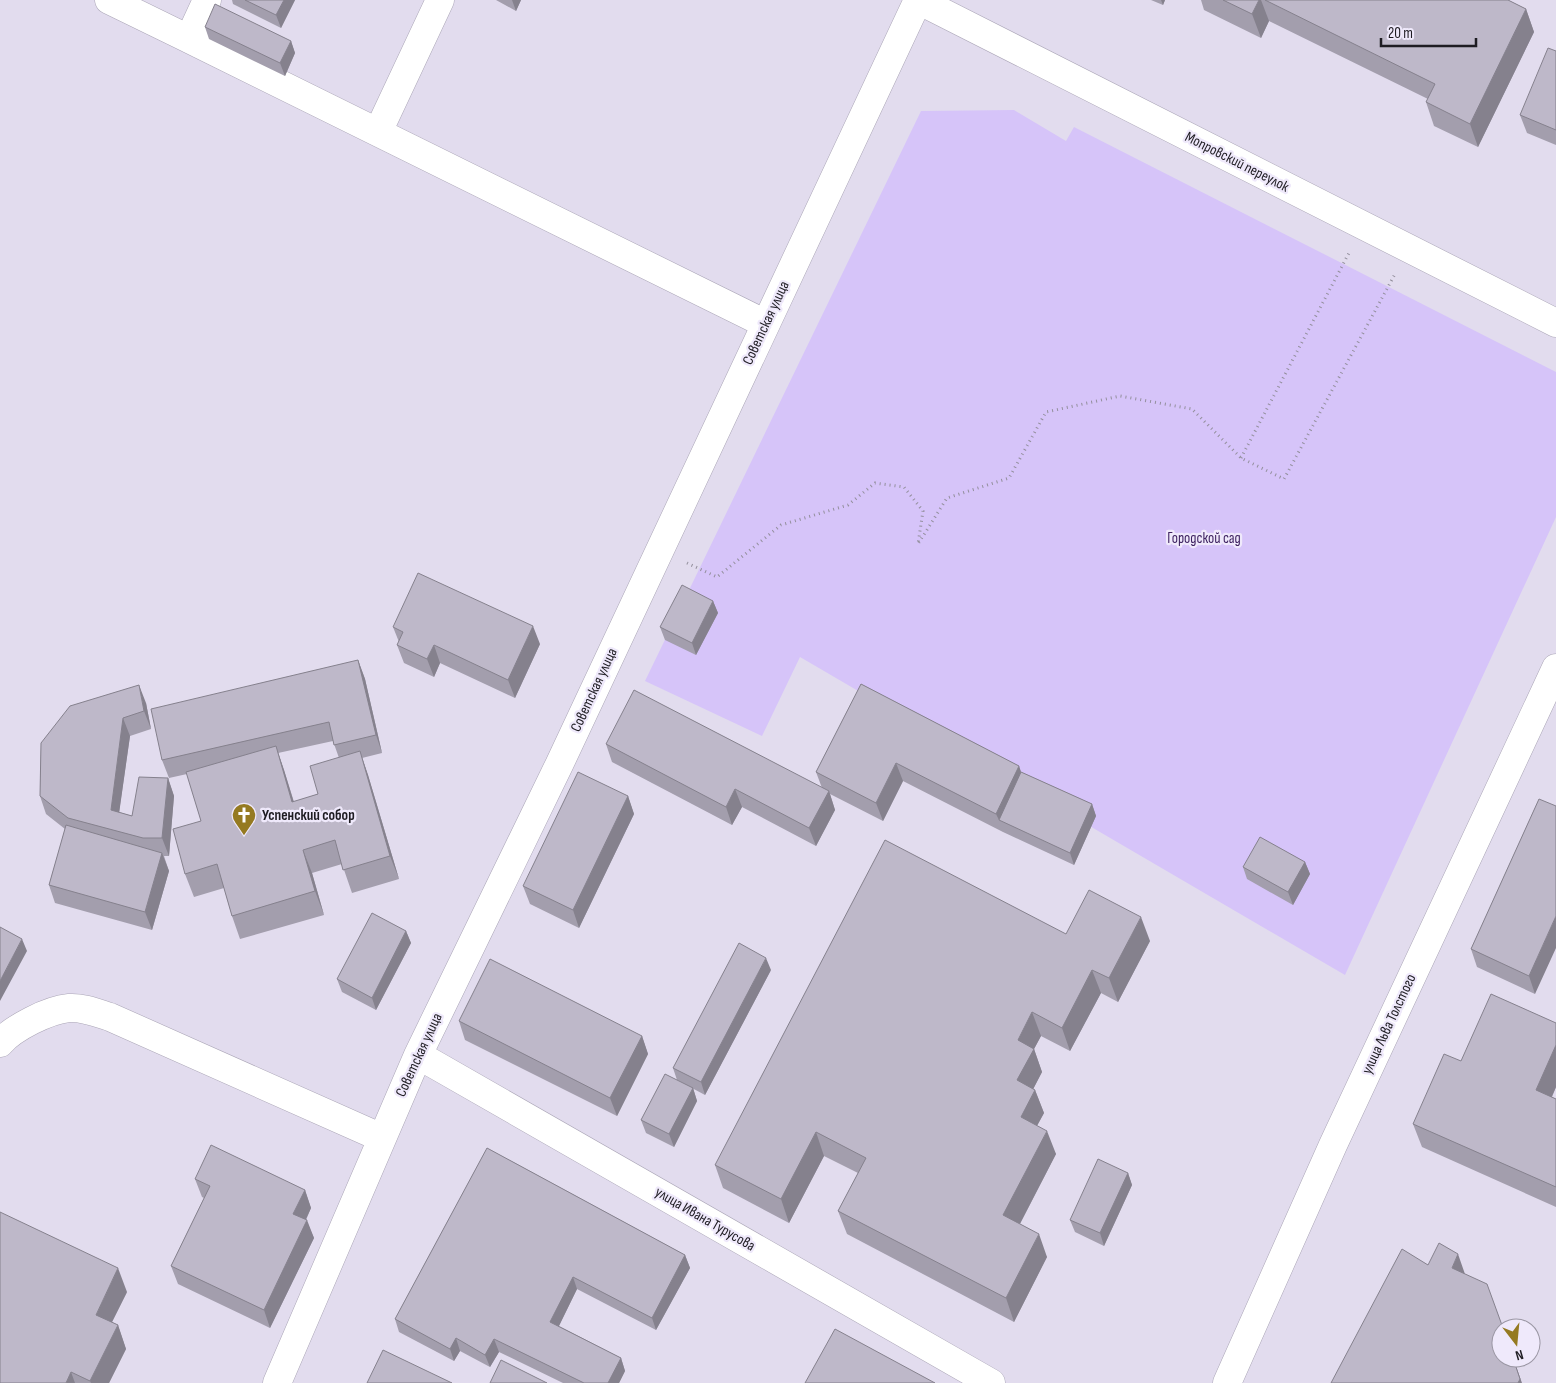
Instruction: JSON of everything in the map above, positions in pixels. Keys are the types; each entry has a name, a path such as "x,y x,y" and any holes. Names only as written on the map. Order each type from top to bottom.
{"street":[{"path":"108,0 766,324"},
{"path":"189,39 207,0"},
{"path":"378,132 440,0"},
{"name":"Мопровский переулок","path":"918,0 1556,323"},
{"name":"Советская улица","path":"277,1383 418,1055 559,765 918,0"},
{"name":"улица Льва Толстого","path":"1227,1383 1333,1145 1556,668"},
{"path":"0,1043 22,1024 47,1014 68,1008 90,1010 382,1138"},
{"name":"улица Ивана Турусова","path":"418,1055 991,1383"}],"path":[{"path":"1241,458 1363,226"},
{"path":"660,550 717,577 781,525 848,504 875,483 904,487 923,511 918,544 947,498 1009,478 1046,412 1120,396 1192,409 1241,458 1284,479 1409,249"}],"green space":[{"name":"Городской сад","path":"1014,110 1066,141 1074,127 1556,372 1556,517 1345,975 800,657 762,736 645,681 921,111"}],"building":[{"path":"245,0 284,0 276,15"},
{"path":"1223,0 1259,0 1252,14"},
{"path":"1265,0 1508,0 1526,9 1470,124 1426,102 1435,84"},
{"path":"215,4 291,41 280,63 205,27"},
{"path":"1548,48 1556,51 1556,130 1520,115"},
{"path":"418,573 533,626 508,680 434,645 427,659 397,645 403,632 393,627"},
{"path":"682,585 713,601 692,643 660,627"},
{"path":"358,660 376,735 334,745 329,722 162,760 151,709"},
{"path":"861,684 1019,766 996,814 896,763 876,803 816,772"},
{"path":"139,685 144,711 123,718 111,810 132,816 139,777 168,778 162,838 143,838 68,818 40,796 41,743 70,706"},
{"path":"634,690 829,791 809,828 735,789 726,807 606,744"},
{"path":"276,746 292,802 318,794 310,766 360,751 390,856 343,870 335,840 303,850 315,891 232,916 217,864 185,874 173,829 201,821 186,772"},
{"path":"578,772 628,796 573,910 523,886"},
{"path":"1021,772 1092,804 1070,853 999,820"},
{"path":"1539,799 1556,806 1556,916 1529,976 1471,949"},
{"path":"66,825 162,853 145,912 49,885"},
{"path":"1260,837 1305,862 1288,892 1243,867"},
{"path":"885,840 1066,934 1089,890 1141,917 1109,978 1092,970 1062,1028 1032,1012 1018,1040 1034,1049 1017,1080 1035,1090 1021,1117 1047,1131 1003,1215 1039,1234 1006,1298 838,1211 866,1158 816,1132 781,1199 715,1165"},
{"path":"372,913 406,931 372,998 337,979"},
{"path":"0,927 22,939 0,981"},
{"path":"739,943 766,958 701,1082 673,1068"},
{"path":"490,959 642,1036 610,1098 459,1021"},
{"path":"1491,994 1556,1023 1556,1045 1536,1090 1556,1099 1556,1187 1413,1124 1444,1054 1461,1061"},
{"path":"665,1074 693,1088 669,1134 641,1120"},
{"path":"211,1145 305,1190 293,1214 307,1220 264,1310 171,1266 210,1186 195,1179"},
{"path":"487,1148 685,1255 652,1318 573,1277 550,1322 621,1358 608,1383 584,1383 494,1339 485,1355 456,1338 450,1349 395,1319"},
{"path":"1098,1159 1128,1173 1100,1233 1070,1220"},
{"path":"0,1212 118,1268 96,1315 118,1325 90,1381 71,1372 66,1383 0,1383"},
{"path":"1439,1243 1458,1254 1452,1268 1487,1284 1499,1318 1491,1318 1491,1368 1516,1368 1520,1379 1518,1383 1331,1383 1402,1249 1428,1265"},
{"path":"835,1329 935,1383 805,1383"},
{"path":"383,1350 452,1383 367,1383"},
{"path":"501,1360 547,1383 490,1383"}],"place":[{"name":"Успенский собор","path":"244,836"}]}
